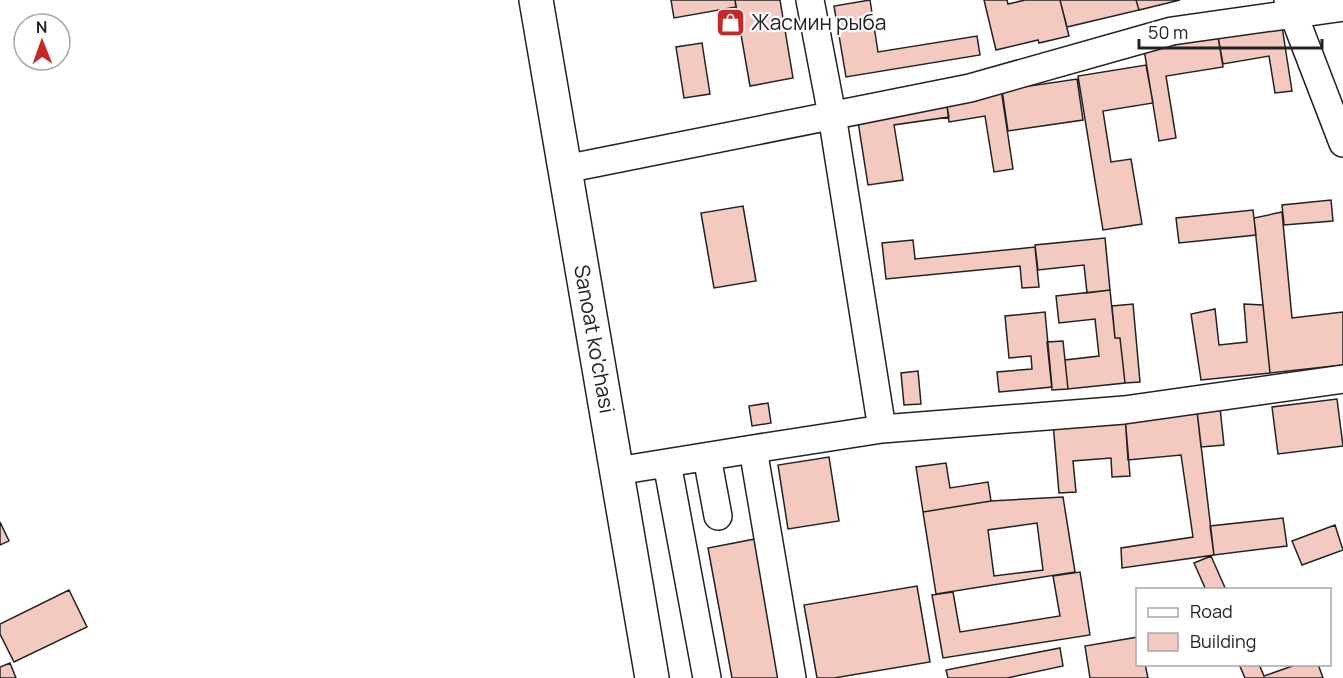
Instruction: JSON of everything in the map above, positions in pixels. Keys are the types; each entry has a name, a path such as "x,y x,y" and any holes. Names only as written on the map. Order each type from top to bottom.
{"main road":[{"name":"Sanoat ko'chasi","path":"536,0 652,678"}],"street":[{"path":"810,0 832,115 882,429"},
{"path":"565,169 970,88 1172,30 1290,7 1343,7"},
{"path":"1290,7 1343,143"},
{"path":"616,471 882,429 1124,410 1343,379"},
{"path":"753,449 796,662"},
{"path":"707,457 718,516"},
{"path":"667,463 707,678"}],"building":[{"path":"671,0 735,0 736,7 674,18"},
{"path":"735,0 780,0 793,78 750,86"},
{"path":"870,0 878,52 977,36 980,55 846,77 834,6"},
{"path":"984,0 1007,0 1008,4 1025,0 1060,0 1069,36 1039,43 1038,40 996,50"},
{"path":"1060,0 1136,0 1139,10 1067,27"},
{"path":"1136,0 1180,0 1139,10"},
{"path":"1281,20 1292,91 1275,93 1269,56 1223,64 1217,31"},
{"path":"1217,31 1223,67 1166,76 1176,138 1159,141 1143,43"},
{"path":"702,43 710,94 684,98 676,47"},
{"path":"1146,65 1153,103 1103,111 1111,162 1131,159 1142,224 1103,230 1078,76"},
{"path":"1077,79 1083,120 1008,131 1002,90"},
{"path":"1001,89 1013,169 994,172 985,116 949,122 946,98"},
{"path":"946,101 949,117 894,125 903,180 868,185 857,115"},
{"path":"1331,200 1333,221 1284,225 1282,205"},
{"path":"743,206 756,281 714,288 701,213"},
{"path":"1253,210 1256,235 1179,243 1176,218"},
{"path":"1282,212 1292,318 1343,312 1343,365 1270,373 1254,218"},
{"path":"1105,238 1110,290 1087,293 1084,265 1038,270 1035,245"},
{"path":"913,240 915,259 1035,247 1039,287 1022,288 1020,266 886,279 882,243"},
{"path":"1110,290 1115,338 1120,338 1125,383 1068,389 1065,360 1099,356 1095,319 1059,323 1056,296"},
{"path":"1133,304 1140,382 1125,383 1120,338 1115,338 1112,306"},
{"path":"1244,304 1263,305 1270,373 1201,380 1191,314 1215,309 1219,345 1247,342"},
{"path":"1045,312 1052,387 999,392 997,372 1032,369 1031,356 1009,358 1005,316"},
{"path":"1063,341 1068,389 1052,390 1047,342"},
{"path":"918,371 921,404 904,405 901,373"},
{"path":"1337,399 1343,446 1278,454 1272,407"},
{"path":"768,403 771,423 752,426 749,406"},
{"path":"1220,408 1224,445 1201,447 1197,411"},
{"path":"1197,411 1214,555 1122,568 1121,548 1193,537 1181,455 1128,460 1125,416"},
{"path":"1125,416 1130,476 1112,477 1111,458 1073,461 1076,492 1059,493 1053,423"},
{"path":"829,457 839,521 788,529 778,465"},
{"path":"946,463 950,488 988,482 991,501 923,512 916,467"},
{"path":"1063,497 1075,572 936,594 923,512 991,501","holes":["1037,523 1043,570 994,576 988,530"]},
{"path":"1283,518 1287,546 1214,555 1210,526"},
{"path":"0,522 9,541 0,545"},
{"path":"1335,525 1343,550 1302,565 1292,541"},
{"path":"755,539 780,678 732,678 708,548"},
{"path":"1211,556 1225,588 1205,588 1194,563"},
{"path":"1080,572 1090,635 943,658 932,595 953,592 960,632 1060,616 1053,576"},
{"path":"917,586 930,662 834,678 817,678 804,605"},
{"path":"69,590 87,627 14,662 0,634 0,624"},
{"path":"1136,637 1136,666 1145,666 1148,678 1090,678 1085,646"},
{"path":"1060,648 1063,666 1007,678 948,678 946,670"},
{"path":"10,663 16,678 0,678 0,667"},
{"path":"1240,666 1260,666 1264,676 1292,666 1319,666 1323,678 1245,678"}],"place":[{"name":"Жасмин рыба","path":"730,23"}]}
